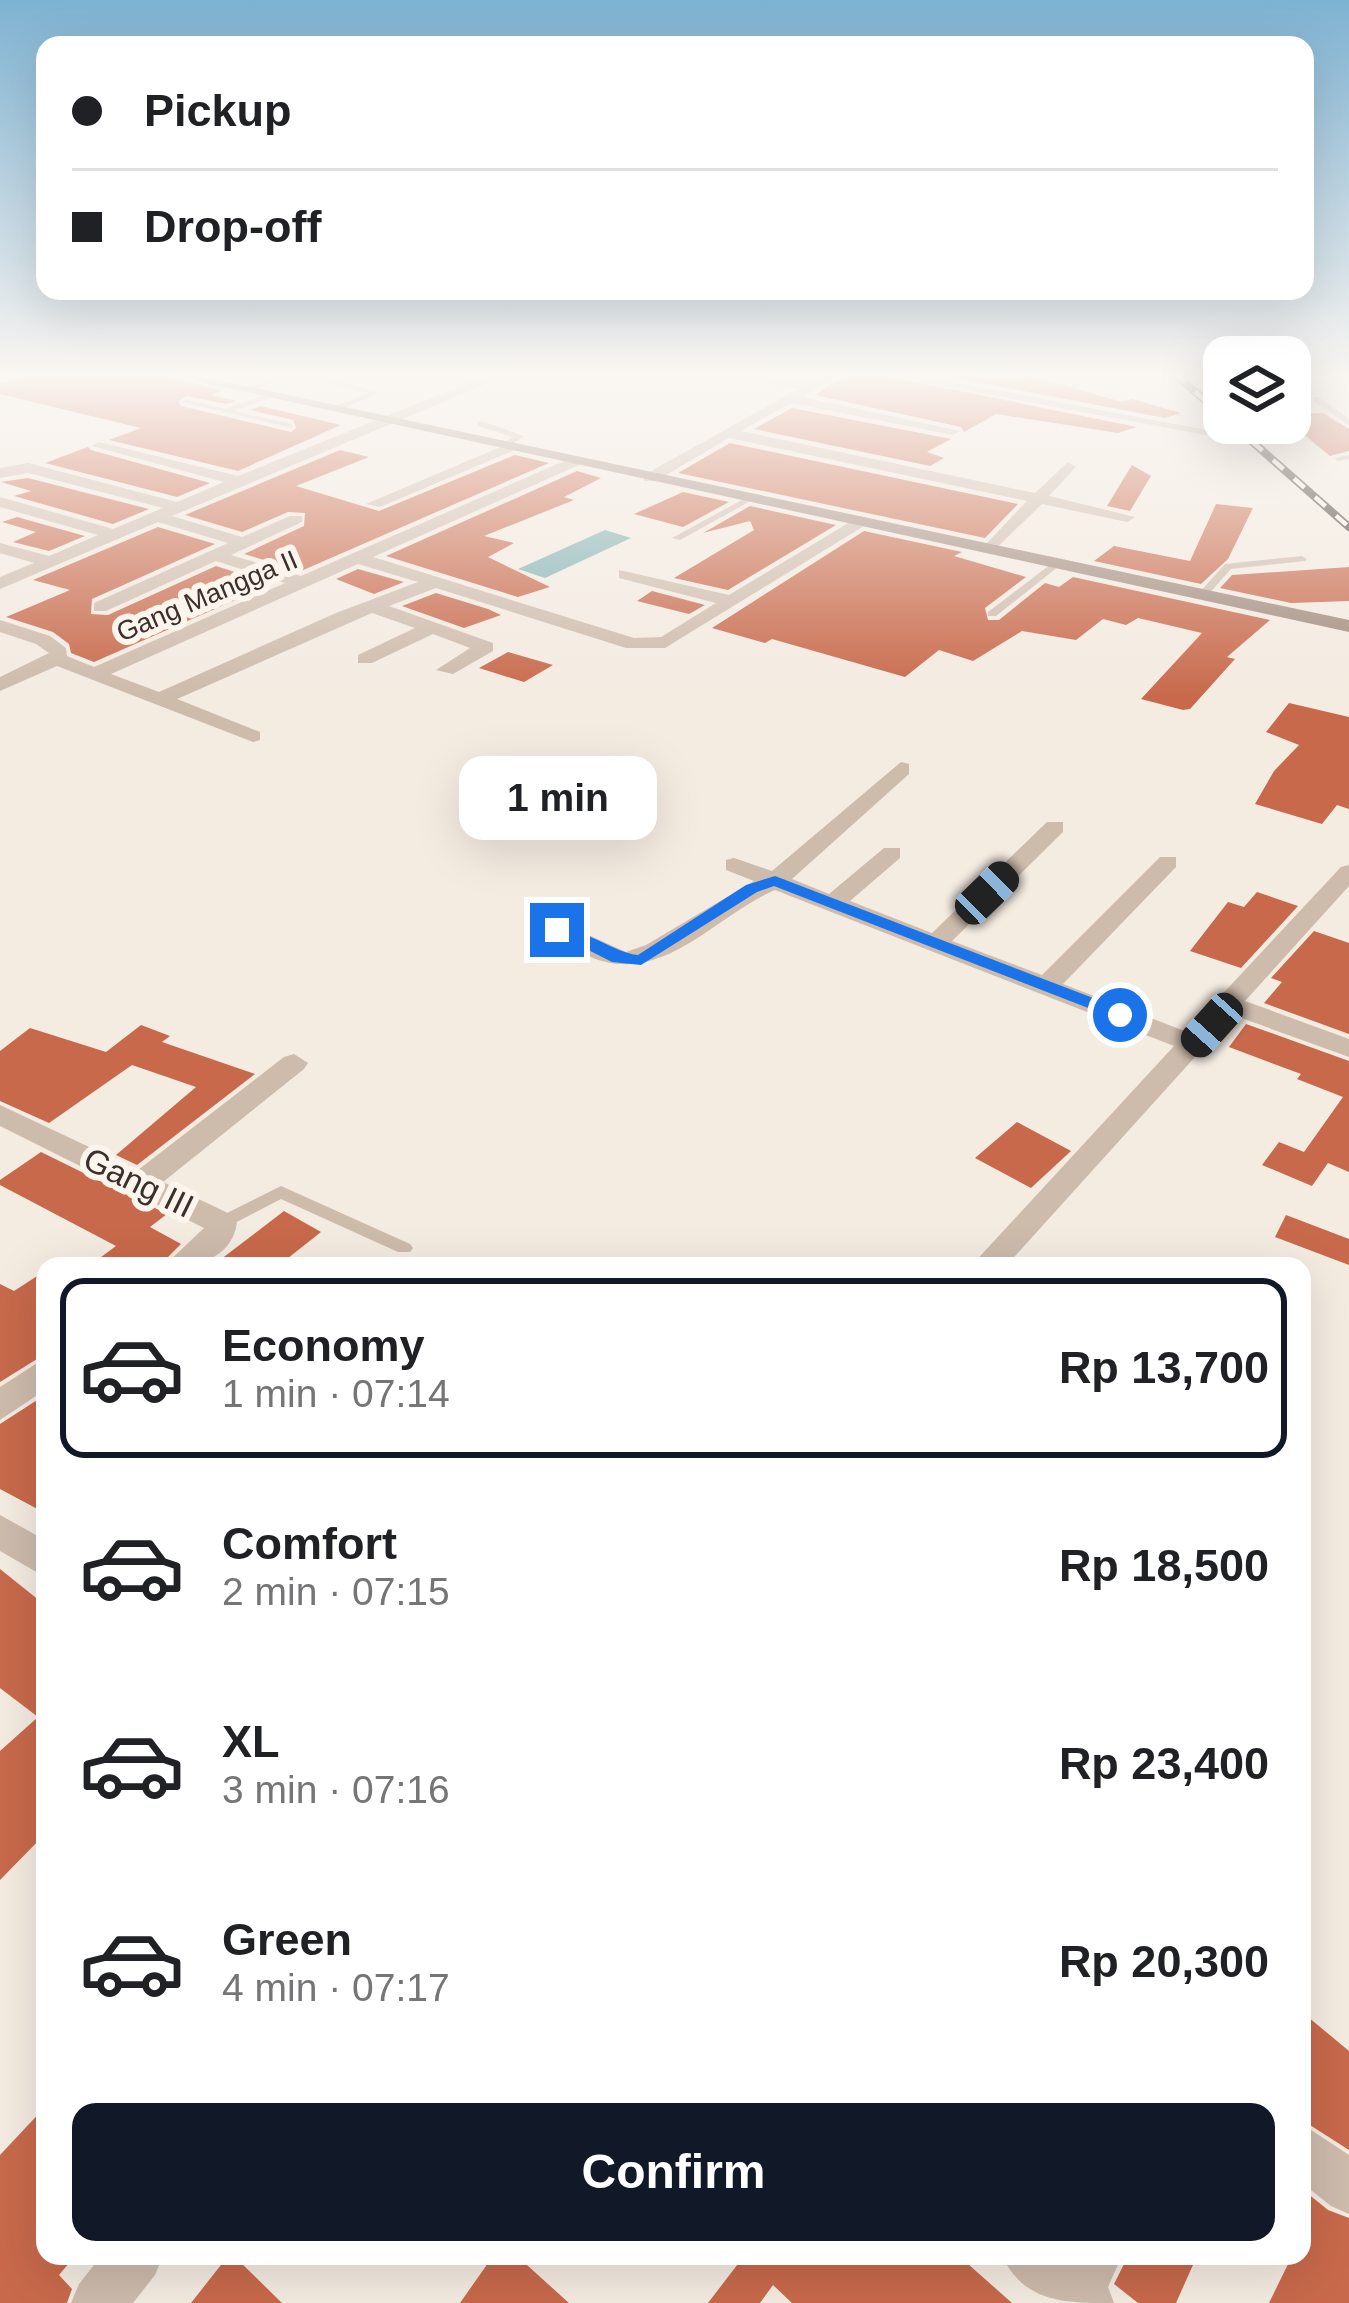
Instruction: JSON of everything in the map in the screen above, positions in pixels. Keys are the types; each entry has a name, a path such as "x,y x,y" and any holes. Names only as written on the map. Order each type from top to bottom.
{"main road":[{"path":"663,480 1349,626"}],"street":[{"path":"76,480 181,508"},
{"path":"236,480 242,482"},
{"path":"0,584 246,480"},
{"path":"374,504 428,480"},
{"name":"Gang Mangga II","path":"0,626 51,644 59,652 56,659 94,674 533,480"},
{"path":"961,480 1127,517"},
{"path":"990,549 1057,480"},
{"path":"0,502 115,535"},
{"path":"159,517 241,542"},
{"path":"100,607 296,519"},
{"path":"362,559 647,645 665,642 861,523"},
{"path":"0,548 50,562"},
{"path":"214,555 304,583"},
{"path":"625,574 734,602"},
{"path":"161,699 371,605 436,582"},
{"path":"371,605 486,647 446,670"},
{"path":"365,658 433,627"},
{"path":"0,686 56,659"},
{"path":"94,674 254,736"},
{"path":"557,930 618,959 641,960 751,889 775,881 901,769"},
{"path":"937,942 1055,827"},
{"path":"832,904 892,854"},
{"path":"1047,985 1168,862"},
{"path":"734,865 1194,1045"},
{"path":"996,1257 1349,872"},
{"path":"1230,1005 1349,1048"},
{"path":"141,1183 294,1063"},
{"name":"Gang III","path":"0,1114 221,1223 219,1235 191,1257"},
{"path":"0,1406 36,1378"},
{"path":"0,1531 36,1555"},
{"path":"1311,2157 1349,2188"},
{"path":"98,2303 129,2265"},
{"path":"1047,2265 1085,2284"}],"lane":[{"path":"677,538 752,498"},
{"path":"1203,594 1228,566 1302,559"},
{"path":"992,614 1058,563"},
{"path":"221,1223 281,1192 404,1248"}],"water":[{"path":"605,530 631,538 545,578 518,569"}],"building":[{"path":"38,480 149,509 113,524 14,496 31,491 1,482"},
{"path":"113,480 210,483 177,497"},
{"path":"267,480 310,480 296,486 379,511 453,480 509,480 301,571 244,554 304,526 305,513 288,512 242,532 185,515"},
{"path":"556,480 596,480 564,497 574,500 484,536 514,543 488,557 550,587 518,597 386,556"},
{"path":"713,480 907,480 1018,504 985,538"},
{"path":"1123,480 1148,480 1130,511 1107,506"},
{"path":"683,492 729,502 683,527 634,514"},
{"path":"1216,504 1253,508 1228,559 1201,584 1094,561 1114,546 1190,561"},
{"path":"750,506 836,525 728,590 674,578 754,530 750,521 703,533"},
{"path":"17,517 85,536 49,551 13,542 36,532 2,522"},
{"path":"158,527 215,544 92,599 91,614 108,615 216,566 272,584 94,662 71,653 69,644 53,632 6,617 70,590 33,580"},
{"path":"864,531 962,552 954,556 1026,577 985,608 988,620 999,620 1045,583 1059,587 1073,577 1270,620 1227,657 1235,659 1190,709 1183,710 1141,699 1202,633 1138,618 1126,625 1103,619 1076,640 1022,631 973,661 939,650 905,677 772,639 765,643 712,628"},
{"path":"1349,567 1349,601 1291,603 1220,588 1232,575"},
{"path":"358,569 404,582 374,594 336,579"},
{"path":"652,591 705,605 689,614 637,601"},
{"path":"436,593 501,615 464,628 402,606"},
{"path":"508,652 553,665 524,682 479,668"},
{"path":"1289,703 1349,717 1349,809 1337,805 1322,824 1255,804 1274,771 1299,745 1266,732"},
{"path":"1257,892 1298,906 1241,968 1190,951 1228,902 1244,907"},
{"path":"1314,931 1349,943 1349,1034 1264,1003 1282,982 1271,978"},
{"path":"1246,1024 1349,1061 1349,1172 1328,1163 1312,1186 1262,1165 1279,1142 1304,1152 1343,1097 1297,1079 1301,1074 1229,1047"},
{"path":"141,1025 170,1036 162,1042 255,1074 137,1165 116,1155 196,1087 132,1065 49,1123 0,1101 0,1051 30,1028 106,1052"},
{"path":"1017,1122 1071,1151 1031,1188 975,1158"},
{"path":"41,1152 167,1214 150,1227 181,1244 168,1257 101,1257 116,1246 0,1185 0,1180"},
{"path":"284,1211 321,1232 289,1257 224,1257"},
{"path":"1286,1215 1349,1239 1349,1265 1275,1237"},
{"path":"36,1277 36,1360 0,1382 0,1284 14,1291"},
{"path":"36,1401 36,1508 0,1489 0,1424"},
{"path":"0,1569 36,1598 36,1715 0,1688"},
{"path":"36,1719 36,1843 0,1880 0,1751"},
{"path":"1311,2019 1349,2051 1349,2150 1311,2126"},
{"path":"36,2117 36,2265 67,2265 59,2275 72,2289 67,2303 0,2303 0,2155"},
{"path":"1311,2196 1349,2218 1349,2303 1269,2303 1288,2265 1311,2265"},
{"path":"221,2265 243,2265 282,2303 191,2303"},
{"path":"487,2265 527,2265 569,2303 460,2303"},
{"path":"737,2265 969,2265 1012,2303 792,2303 773,2285 760,2303 708,2303"},
{"path":"1124,2265 1193,2265 1176,2303 1138,2303 1114,2284"}],"railway":[{"path":"1296,480 1349,527"}],"route":[{"path":"557,930 618,959 641,960 751,889 775,881 1120,1015"}]}
